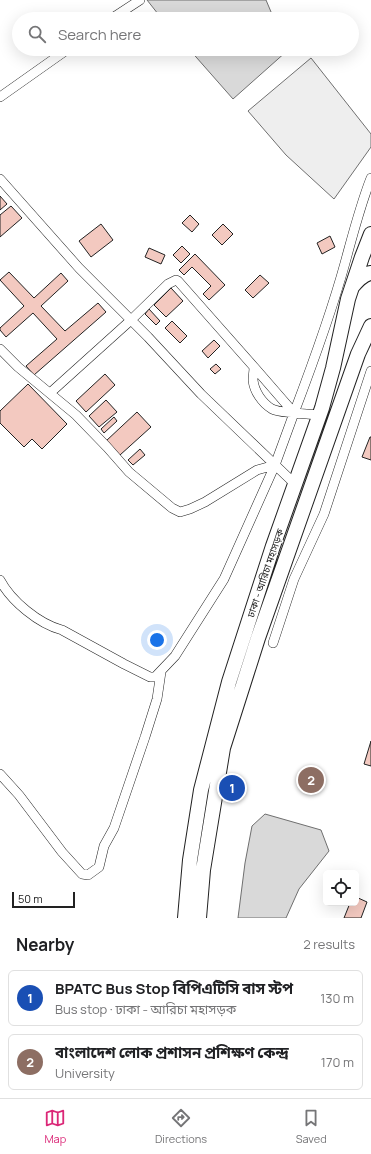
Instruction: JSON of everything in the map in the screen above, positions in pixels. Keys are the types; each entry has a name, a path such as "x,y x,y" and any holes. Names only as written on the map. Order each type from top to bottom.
{"highway":[{"name":"ঢাকা - আরিচা মহাসড়ক","path":"185,918 190,860 201,790 231,675 319,415 333,368 352,287 371,234"},
{"path":"352,287 359,279 371,273"},
{"name":"ঢাকা - আরিচা মহাসড়ক","path":"199,918 203,870 223,748 260,630 358,354 371,326"}],"street":[{"path":"122,12 140,0"},
{"path":"0,97 58,56"},
{"path":"0,580 3,586 22,606 39,620 52,627 62,630 150,677 155,677 161,672 175,656 224,578 274,465 316,358 345,262 351,236 371,178"},
{"path":"0,179 79,268 201,394 295,484"},
{"path":"50,393 131,320 168,284 178,280 294,413"},
{"path":"0,349 18,367 76,415 129,472 172,508 180,512 205,502 257,470 274,465"},
{"path":"254,367 253,378 255,391 272,409 319,415"},
{"path":"273,644 294,579 324,514 371,371"},
{"path":"0,774 19,795 62,852 82,874 88,874 99,867 104,846 114,828 145,737 156,699 161,672"}],"shaded area":[{"path":"147,0 266,0 271,12 156,12"},
{"path":"195,56 281,56 233,99"},
{"path":"311,58 371,134 371,147 334,199 286,155 248,111"},
{"path":"265,814 321,830 329,851 299,889 286,918 238,918 245,863 252,826"}],"building":[{"path":"0,196 7,204 0,210"},
{"path":"11,206 22,218 0,237 0,215"},
{"path":"190,215 199,224 192,232 182,223"},
{"path":"101,224 113,240 91,257 79,241"},
{"path":"223,224 233,234 222,245 212,235"},
{"path":"330,236 335,247 322,254 317,243"},
{"path":"182,246 190,254 181,263 173,255"},
{"path":"149,248 165,255 161,264 145,257"},
{"path":"195,254 225,285 209,300 203,294 211,286 192,267 184,275 179,270"},
{"path":"9,272 34,298 61,273 68,281 41,306 65,331 98,303 106,312 34,375 26,366 57,339 33,313 6,337 0,330 0,328 24,306 0,280"},
{"path":"260,275 269,283 253,298 245,290"},
{"path":"171,288 183,301 166,317 154,305"},
{"path":"149,309 160,321 156,325 145,314"},
{"path":"172,321 187,336 180,343 165,328"},
{"path":"214,340 220,346 208,358 202,351"},
{"path":"216,364 221,369 215,374 210,369"},
{"path":"105,374 115,385 86,412 76,401"},
{"path":"28,384 67,424 42,449 32,439 24,447 0,423 0,411"},
{"path":"106,400 117,412 99,427 89,416"},
{"path":"137,412 151,427 120,455 106,441"},
{"path":"114,417 117,421 104,433 101,429"},
{"path":"371,437 371,460 362,457"},
{"path":"140,449 145,455 133,465 128,460"},
{"path":"371,741 371,766 364,764"},
{"path":"359,898 367,902 361,918 344,918 349,906 359,906"}],"place":[{"name":"বাংলাদেশ লোক প্রশাসন প্রশিক্ষণ কেন্দ্র","path":"311,780"},
{"name":"BPATC Bus Stop বিপিএটিসি বাস স্টপ","path":"232,788"}]}
